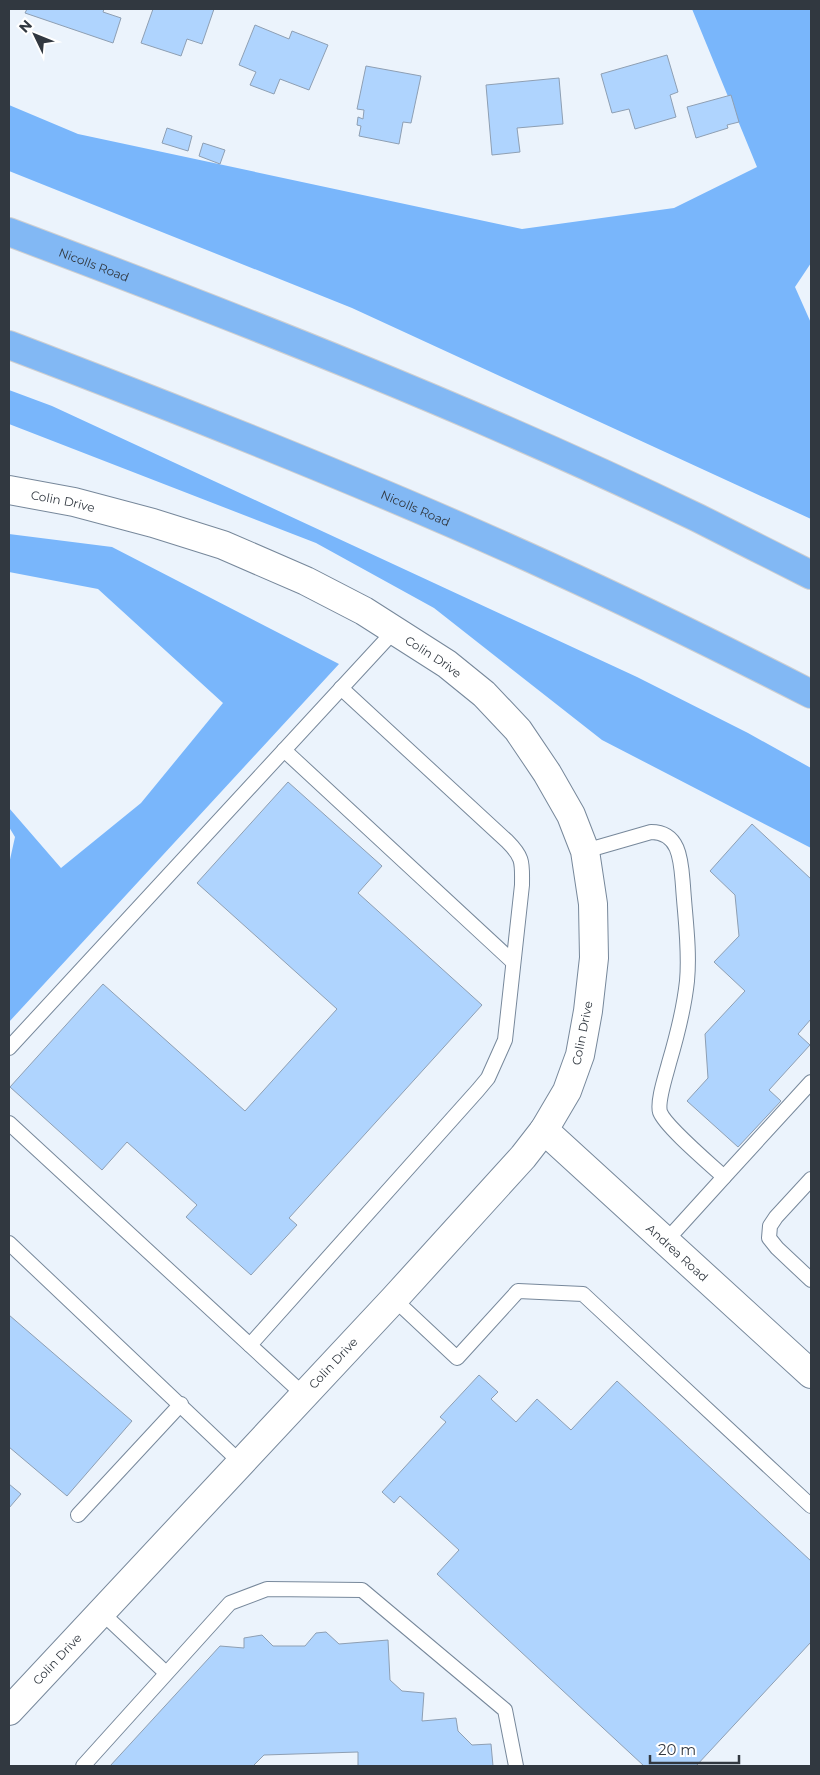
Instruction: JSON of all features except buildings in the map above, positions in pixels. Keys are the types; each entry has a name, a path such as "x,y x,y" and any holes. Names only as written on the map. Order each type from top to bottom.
{"highway":[{"name":"Nicolls Road","path":"9,232 145,283 397,384 697,518 811,575"},
{"name":"Nicolls Road","path":"9,345 252,439 400,501 550,567 691,633 811,694"}],"street":[{"name":"Colin Drive","path":"9,490 74,502 224,545 306,581 364,611 447,664 484,694 518,730 547,773 571,815 585,851 593,904 594,958 588,1011 580,1055 567,1091 544,1130 523,1157 394,1298 100,1611 9,1711"},
{"name":"Andrea Road","path":"544,1130 811,1374"}],"lane":[{"path":"9,1048 395,630"},
{"path":"250,1345 478,1090 488,1078 505,1040 522,886 522,861 516,850 342,688"},
{"path":"284,750 513,962"},
{"path":"585,851 651,832 659,832 671,838 678,850 681,864 687,938 687,981 679,1028 661,1095 660,1111 668,1124 724,1177"},
{"path":"665,1242 811,1082"},
{"path":"9,1123 304,1394"},
{"path":"811,1179 776,1217 770,1226 769,1238 811,1280"},
{"path":"9,1243 240,1462"},
{"path":"394,1298 457,1358 518,1291 583,1294 811,1506"},
{"path":"78,1515 181,1404"},
{"path":"83,1766 230,1603 267,1589 362,1590 505,1710 516,1766"},
{"path":"100,1611 166,1673"}],"shaded area":[{"path":"692,9 811,9 811,263 795,287 811,323 811,519 352,308 9,171 9,105 78,134 522,229 674,208 757,167"},
{"path":"9,390 52,406 637,677 748,733 811,768 811,848 602,740 434,608 316,543 9,424"},
{"path":"9,534 112,547 339,664 9,1022 9,864 15,837 9,827 9,808 61,868 141,803 223,703 98,589 9,572"}]}
